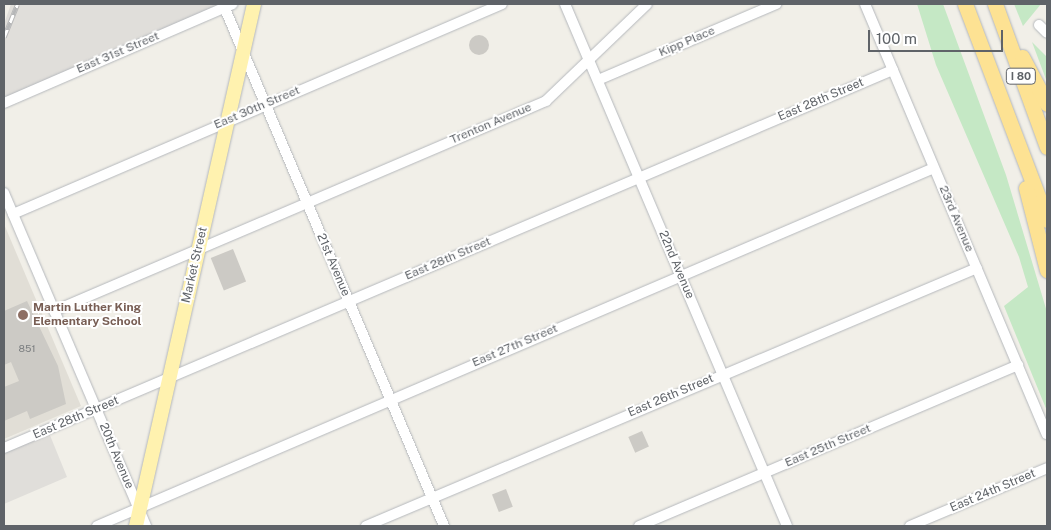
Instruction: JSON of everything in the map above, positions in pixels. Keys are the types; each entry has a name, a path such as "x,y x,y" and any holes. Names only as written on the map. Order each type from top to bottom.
{"highway":[{"name":"I 80","path":"965,4 1047,220"},
{"name":"I 80","path":"995,4 1047,147"},
{"path":"995,4 1047,104"},
{"path":"1008,116 1047,270"}],"main road":[{"name":"Market Street","path":"136,526 138,509 254,4"}],"street":[{"name":"East 30th Street","path":"13,214 502,4"},
{"name":"22nd Avenue","path":"566,4 787,526"},
{"name":"Trenton Avenue","path":"54,311 546,101 590,62 647,4"},
{"name":"Kipp Place","path":"598,80 776,4"},
{"name":"23rd Avenue","path":"865,4 1047,434"},
{"name":"21st Avenue","path":"227,5 243,51 444,526"},
{"name":"East 31st Street","path":"4,103 227,5"},
{"path":"1039,24 1047,32"},
{"name":"East 28th Street","path":"4,448 169,379 639,176 893,70"},
{"name":"East 27th Street","path":"97,526 390,399 934,168"},
{"name":"20th Avenue","path":"4,193 146,526"},
{"name":"East 26th Street","path":"366,526 976,268"},
{"name":"East 25th Street","path":"639,526 1018,365"},
{"name":"East 24th Street","path":"910,526 1047,468"}],"shaded area":[{"path":"11,4 223,4 4,103 4,24"},
{"name":"Martin Luther King Elementary School","path":"4,224 81,406 4,439"},
{"path":"47,428 67,477 4,504 4,447"}],"green space":[{"path":"917,4 943,4 1006,175 1047,312 1047,411 1004,306 1028,287 1019,257 936,65"},
{"path":"1014,4 1041,4 1023,26"},
{"path":"1032,42 1047,57 1047,82"}],"building":[{"path":"475,35 483,35 489,41 489,49 483,55 475,55 469,49 469,41"},
{"path":"233,249 246,281 224,290 211,258"},
{"name":"Martin Luther King Elementary School","path":"27,301 58,366 66,404 30,419 27,411 4,421 4,387 19,381 11,362 4,365 4,311"},
{"path":"642,431 649,447 635,453 628,437"},
{"path":"506,489 513,507 499,512 492,494"}],"railway":[{"path":"4,37 17,4"}],"place":[{"name":"Martin Luther King Elementary School","path":"23,315"}]}
